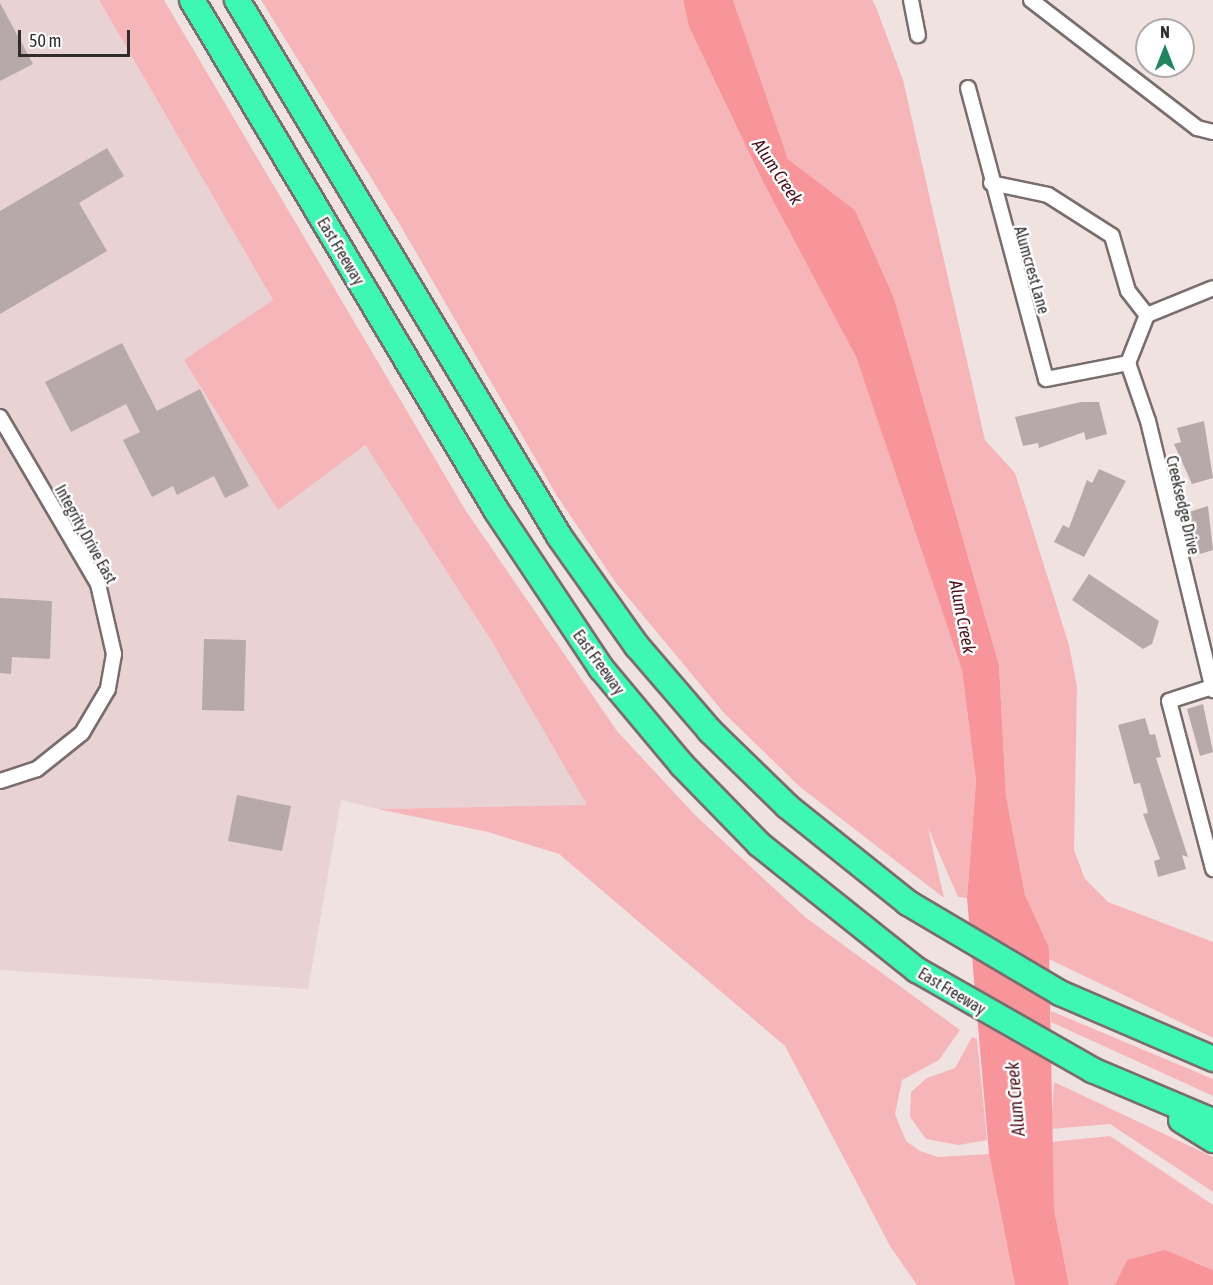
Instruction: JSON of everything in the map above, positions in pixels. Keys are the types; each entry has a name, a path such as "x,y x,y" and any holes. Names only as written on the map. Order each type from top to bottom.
{"highway":[{"name":"East Freeway","path":"192,0 496,510 601,668 759,844 917,970 1123,1084 1213,1121"},
{"path":"237,0 497,437 637,646 779,799 908,903 1008,964 1114,1019 1213,1059"},
{"path":"1123,1084 1213,1140"}],"street":[{"path":"911,0 918,35"},
{"path":"1031,0 1197,128 1213,132"},
{"name":"Alumcrest Lane","path":"968,88 991,183 1046,379 1128,363"},
{"path":"991,183 1048,195 1112,236 1128,291 1147,315"},
{"path":"1128,363 1147,315 1213,288"},
{"name":"Creeksedge Drive","path":"1128,363 1148,421 1213,688"},
{"name":"Integrity Drive East","path":"0,417 105,605 114,654 98,711 52,760 0,781"},
{"path":"1213,688 1169,701 1213,869"}],"shaded area":[{"path":"0,0 99,0 273,300 184,361 365,445 492,642 588,806 378,809 341,800 308,989 0,970"},
{"path":"99,0 164,0 466,511 617,731 695,815 805,917 960,1030 939,1060 902,1080 895,1114 906,1141 920,1151 938,1157 989,1154 1015,1285 917,1285 890,1246 785,1046 559,854 488,832 378,809 587,805 492,642 365,445 278,510 184,360 273,300"},
{"path":"261,0 683,0 689,27 763,182 856,357 962,670 976,781 967,898 958,897 928,828 944,898 800,787 724,713 616,583 557,496 399,223"},
{"path":"733,0 872,0 876,7 903,80 985,440 1015,473 1069,645 1077,687 1074,850 1085,879 1108,902 1213,942 1213,1038 1049,959 1025,895 1006,796 999,665 894,298 855,210 788,159"},
{"path":"1051,1011 1213,1079 1213,1096 1051,1022"},
{"path":"972,1037 977,1039 987,1140 959,1145 926,1139 910,1117 911,1092 927,1078 955,1068"},
{"path":"1054,1082 1213,1157 1213,1192 1110,1124 1051,1129"},
{"path":"1110,1136 1213,1205 1213,1270 1195,1262 1115,1285 1069,1285 1054,1209 1051,1142"}],"water":[{"name":"Alum Creek","path":"683,0 733,0 788,159 855,210 894,298 999,665 1006,796 1025,895 1049,948 1054,1209 1069,1285 1015,1285 989,1154 967,898 976,781 962,670 856,357 763,182 689,27"},
{"path":"1165,1250 1213,1270 1213,1285 1115,1285 1127,1260"}],"building":[{"path":"0,3 33,64 0,81"},
{"path":"107,148 124,176 79,203 107,251 0,314 0,211"},
{"path":"122,343 157,411 200,389 249,486 225,498 214,476 177,495 173,486 152,497 123,440 140,432 126,404 71,432 45,382"},
{"path":"1081,402 1099,402 1107,434 1086,440 1084,432 1039,448 1038,443 1023,446 1015,417"},
{"path":"1204,421 1213,478 1192,484 1174,444 1181,442 1177,428"},
{"path":"1099,469 1126,481 1084,557 1054,542 1063,525 1069,528 1087,480 1092,483"},
{"path":"1208,506 1213,550 1200,554 1186,523 1191,522 1189,512"},
{"path":"1089,574 1159,621 1152,644 1143,649 1072,600"},
{"path":"0,598 52,601 50,659 12,657 11,674 0,673"},
{"path":"204,639 246,640 244,711 202,710"},
{"path":"1203,704 1213,752 1200,756 1187,709"},
{"path":"1145,718 1150,735 1155,734 1161,757 1156,758 1188,857 1182,855 1186,869 1158,877 1154,861 1160,859 1143,814 1148,813 1140,783 1134,784 1118,725"},
{"path":"237,795 291,806 282,851 228,841"}]}
